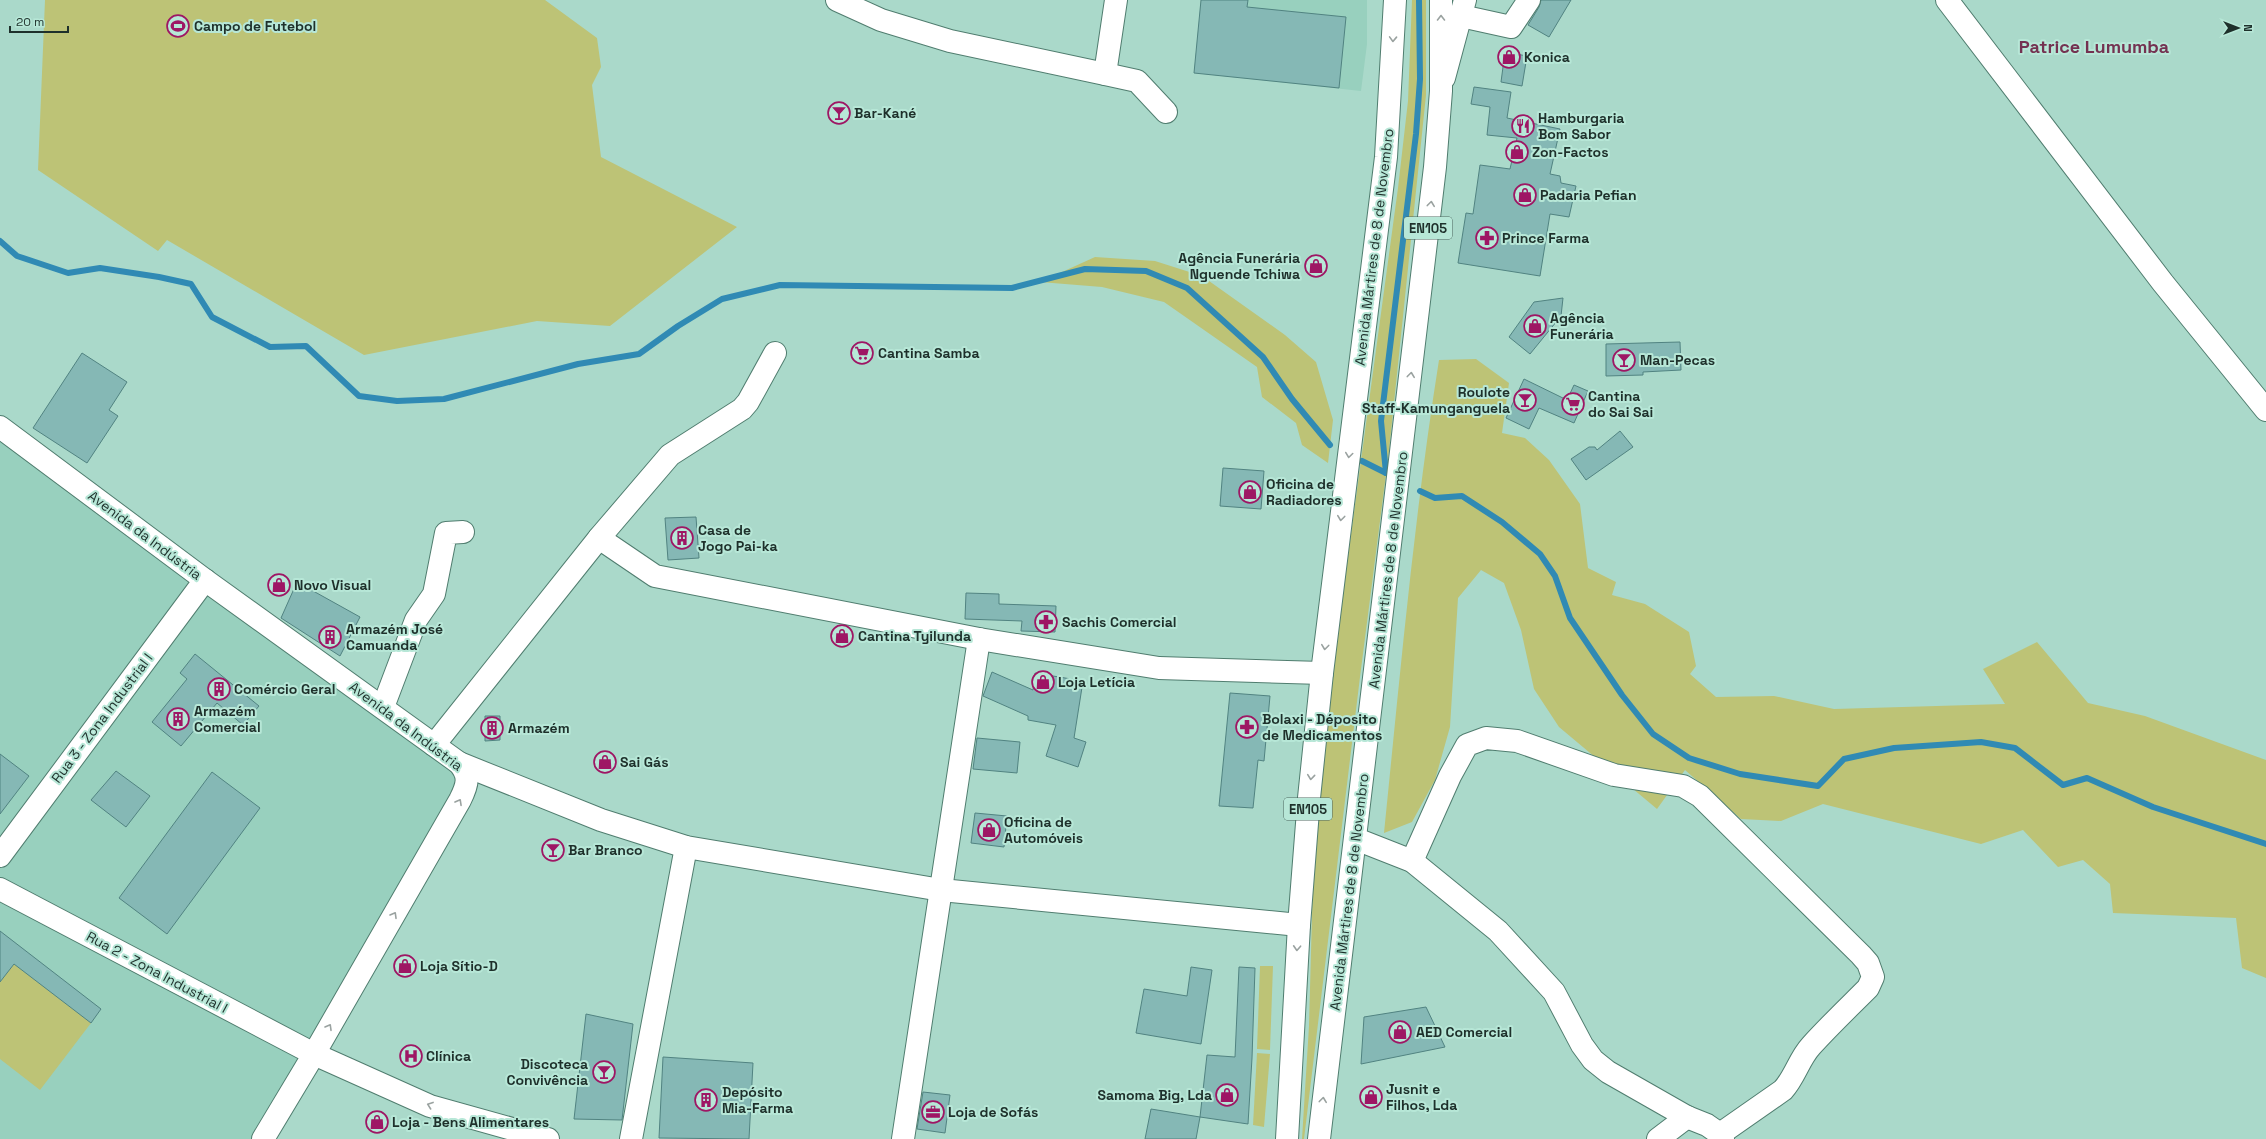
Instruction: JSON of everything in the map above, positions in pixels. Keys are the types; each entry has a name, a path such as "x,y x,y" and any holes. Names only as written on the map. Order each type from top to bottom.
{"street":[{"path":"837,0 881,20 950,41 1137,80 1166,112"},
{"path":"1105,74 1116,0"},
{"name":"Avenida Mártires de 8 de Novembro","path":"1287,1139 1299,925 1322,673 1386,157 1395,0"},
{"name":"Avenida Mártires de 8 de Novembro","path":"1319,1139 1402,455 1435,167 1441,91 1441,0"},
{"path":"1441,91 1463,8 1511,27 1529,0"},
{"path":"1947,0 2163,283 2266,410"},
{"path":"434,745 599,538 670,455 742,409 748,402 775,353"},
{"name":"Avenida da Indústria","path":"0,427 205,580 459,763 467,772 468,784 460,800 314,1054 263,1139"},
{"path":"383,707 416,620 434,594 446,534 463,532"},
{"path":"599,538 655,576 979,639 1159,668 1322,673"},
{"name":"Rua 3 - Zona Industrial I","path":"0,856 205,580"},
{"path":"903,1139 979,639"},
{"path":"1356,839 1412,861 1498,931 1554,992 1582,1045 1593,1060 1608,1072 1722,1137 1783,1090 1791,1081 1799,1063 1810,1046 1868,988 1872,977 1868,963 1700,796 1683,786 1614,775 1517,742 1486,738 1467,745 1450,776 1412,861"},
{"path":"459,763 601,820 686,847 941,890 1299,925"},
{"path":"631,1139 686,847"},
{"name":"Rua 2 - Zona Industrial I","path":"0,889 314,1054"},
{"path":"314,1054 430,1106 548,1139"},
{"path":"1658,1139 1687,1117"}],"shaded area":[{"path":"1201,0 1367,0 1367,44 1361,91 1194,73"},
{"path":"0,427 467,772 263,1139 0,1139"}],"green space":[{"path":"45,0 545,0 597,38 601,67 592,85 601,157 737,227 610,326 537,321 364,355 167,240 158,251 38,170"},
{"path":"1412,0 1426,0 1426,95 1389,451 1304,1139 1302,1139 1309,1026 1314,841 1327,711 1398,188 1408,101"},
{"path":"1095,257 1155,261 1202,276 1285,335 1316,362 1333,420 1328,463 1302,445 1296,423 1262,397 1257,367 1164,302 1102,287 1040,282"},
{"path":"1476,359 1509,383 1502,433 1525,438 1549,460 1580,504 1588,568 1616,582 1612,595 1645,604 1689,632 1696,666 1690,674 1716,697 1774,696 1834,709 2005,704 1983,669 2037,642 2088,703 2145,716 2266,760 2266,978 2242,968 2236,918 2113,913 2110,884 2083,860 2058,867 2023,830 1981,844 1823,804 1781,821 1741,819 1685,770 1657,809 1559,727 1534,689 1521,630 1504,583 1481,570 1458,598 1450,727 1435,780 1412,822 1384,833 1415,537 1439,360"},
{"path":"14,964 91,1023 40,1090 0,1059 0,982"},
{"path":"1260,966 1273,966 1270,1050 1257,1049"},
{"path":"1257,1053 1270,1054 1264,1127 1253,1125"}],"building":[{"path":"1201,0 1248,0 1247,7 1346,17 1339,88 1194,73"},
{"path":"1541,0 1571,0 1549,37 1528,25 1539,7"},
{"path":"1505,52 1527,56 1522,86 1501,82"},
{"path":"1474,87 1511,92 1507,118 1560,129 1550,174 1560,176 1561,183 1576,186 1569,217 1550,214 1540,276 1458,263 1466,213 1473,214 1480,165 1510,169 1517,138 1487,135 1490,107 1471,104"},
{"name":"Agência Funerária","path":"1563,298 1561,316 1530,354 1509,337 1534,302"},
{"path":"1680,342 1681,370 1643,372 1643,375 1606,376 1606,344"},
{"path":"82,353 127,382 109,410 118,416 87,463 33,428"},
{"path":"1524,379 1567,400 1574,385 1588,391 1574,423 1539,408 1529,429 1506,418"},
{"path":"1620,431 1633,447 1586,480 1571,459 1589,447 1595,447 1597,450"},
{"path":"1223,468 1264,471 1261,509 1220,506"},
{"name":"Casa de Jogo Pai-ka","path":"696,517 699,558 668,560 665,518"},
{"name":"Armazém José Camuanda","path":"297,582 360,617 340,656 281,618"},
{"path":"966,593 999,594 999,604 1056,606 1055,632 1021,631 1022,621 965,619"},
{"path":"195,654 259,706 243,725 217,703 181,746 152,722 187,679 180,673"},
{"path":"992,672 1033,690 1035,673 1083,681 1074,738 1086,742 1078,767 1046,756 1056,725 1028,720 1028,716 983,696"},
{"name":"Bolaxi - Déposito de Medicamentos","path":"1230,693 1270,696 1264,761 1258,760 1253,808 1219,806"},
{"name":"Armazém","path":"485,716 500,716 500,740 485,741"},
{"path":"977,738 1020,742 1017,773 973,769"},
{"path":"0,754 29,776 0,814"},
{"path":"116,771 150,796 126,827 91,800"},
{"path":"212,772 260,808 167,934 119,898"},
{"name":"Oficina de Automóveis","path":"975,813 1007,816 1004,847 971,843"},
{"path":"0,931 101,1009 91,1023 14,964 0,982"},
{"path":"1191,967 1212,970 1201,1044 1136,1033 1144,989 1187,996"},
{"path":"1239,967 1255,968 1248,1124 1200,1117 1207,1055 1235,1057"},
{"name":"AED Comercial","path":"1426,1007 1445,1047 1361,1064 1364,1017"},
{"name":"Discoteca Convivência","path":"586,1014 633,1024 622,1120 574,1119"},
{"name":"Depósito Mia-Farma","path":"663,1057 753,1063 749,1139 659,1138"},
{"name":"Loja de Sofás","path":"923,1092 950,1095 945,1133 917,1129"},
{"path":"1151,1109 1200,1117 1196,1139 1145,1139"}],"waterway":[{"path":"1386,473 1381,421 1416,134 1420,79 1419,0"},
{"path":"0,241 17,256 68,273 100,268 159,277 191,284 212,317 270,347 306,346 359,396 397,401 444,399 578,364 639,354 678,326 722,299 780,285 1012,288 1085,269 1146,271 1187,288 1263,357 1292,399 1330,445"},
{"path":"1362,461 1386,473"},
{"path":"1420,491 1435,498 1462,496 1502,522 1540,554 1555,576 1570,618 1622,695 1653,734 1689,758 1740,774 1818,786 1844,759 1894,748 1981,742 2015,748 2063,785 2087,778 2153,807 2266,844"}],"place":[{"name":"Campo de Futebol","path":"178,26"},
{"name":"Konica","path":"1509,57"},
{"name":"Bar-Kané","path":"839,113"},
{"name":"Hamburgaria Bom Sabor","path":"1523,126"},
{"name":"Zon-Factos","path":"1517,152"},
{"name":"Padaria Pefian","path":"1525,195"},
{"name":"Prince Farma","path":"1487,238"},
{"name":"Agência Funerária Nguende Tchiwa","path":"1316,266"},
{"name":"Agência Funerária","path":"1535,326"},
{"name":"Cantina Samba","path":"862,353"},
{"name":"Man-Pecas","path":"1624,360"},
{"name":"Roulote Staff-Kamunganguela","path":"1525,400"},
{"name":"Cantina do Sai Sai","path":"1573,404"},
{"name":"Oficina de Radiadores","path":"1250,492"},
{"name":"Casa de Jogo Pai-ka","path":"682,538"},
{"name":"Novo Visual","path":"279,585"},
{"name":"Sachis Comercial","path":"1046,622"},
{"name":"Cantina Tyilunda","path":"842,636"},
{"name":"Armazém José Camuanda","path":"330,637"},
{"name":"Loja Letícia","path":"1043,682"},
{"name":"Comércio Geral","path":"219,689"},
{"name":"Armazém Comercial","path":"178,719"},
{"name":"Bolaxi - Déposito de Medicamentos","path":"1247,727"},
{"name":"Armazém","path":"492,728"},
{"name":"Sai Gás","path":"605,762"},
{"name":"Oficina de Automóveis","path":"989,830"},
{"name":"Bar Branco","path":"553,850"},
{"name":"Loja Sítio-D","path":"405,966"},
{"name":"AED Comercial","path":"1400,1032"},
{"name":"Clínica","path":"411,1056"},
{"name":"Discoteca Convivência","path":"604,1072"},
{"name":"Samoma Big, Lda","path":"1227,1095"},
{"name":"Jusnit e Filhos, Lda","path":"1371,1097"},
{"name":"Depósito Mia-Farma","path":"706,1100"},
{"name":"Loja de Sofás","path":"933,1112"},
{"name":"Loja - Bens Alimentares","path":"377,1122"}],"district":[{"name":"Patrice Lumumba","path":"2094,46"}]}
